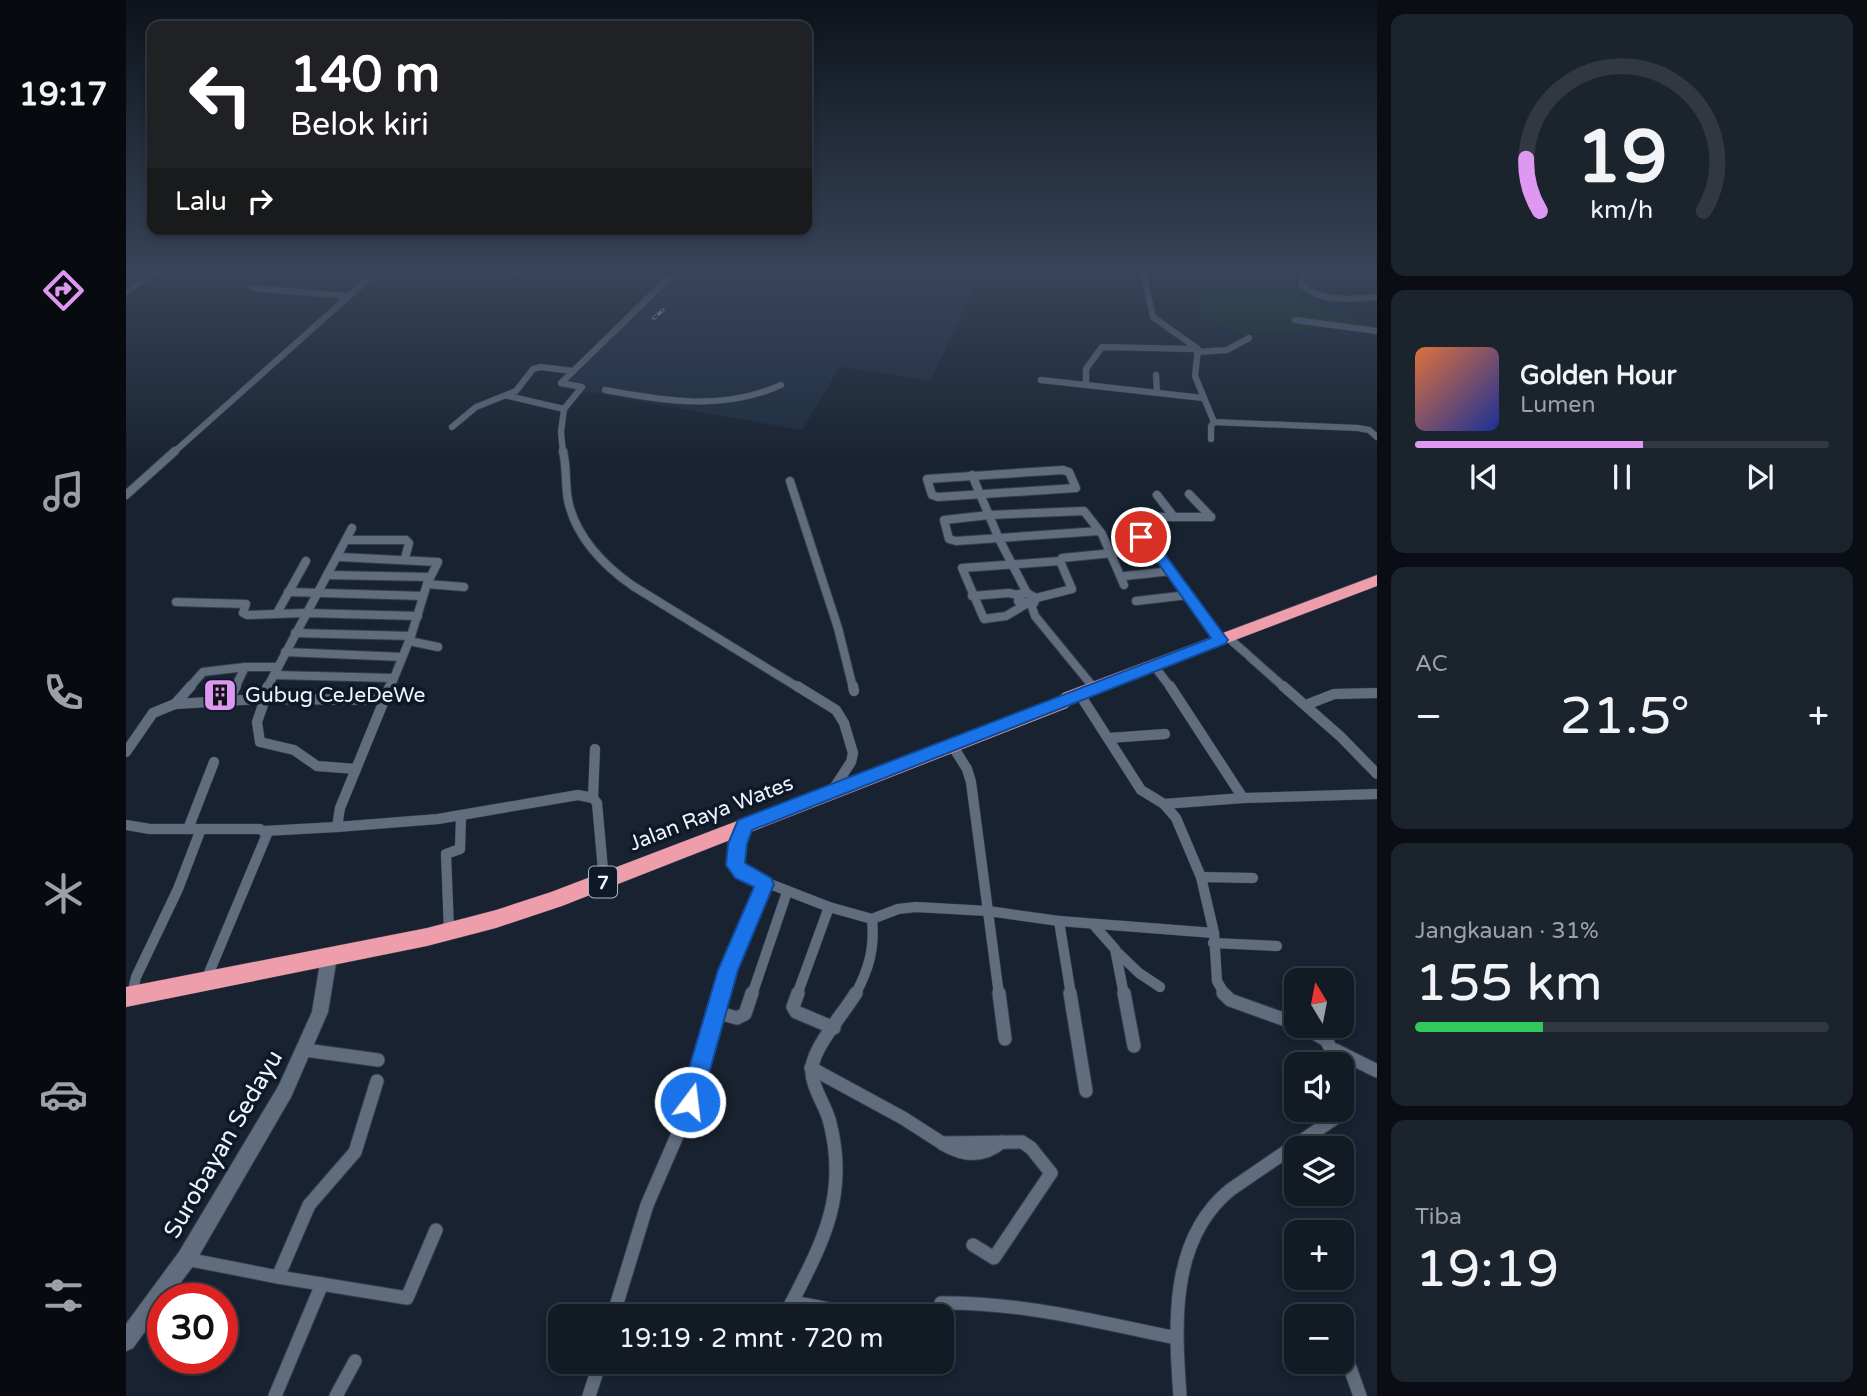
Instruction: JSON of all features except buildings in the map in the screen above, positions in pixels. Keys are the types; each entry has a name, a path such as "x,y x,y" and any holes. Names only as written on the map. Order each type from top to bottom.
{"highway":[{"name":"Jalan Raya Wates","path":"1089,694 1377,580"},
{"name":"Jalan Raya Wates","path":"129,996 449,931 543,904 952,745 1158,671 1227,641 1377,588"}],"main road":[{"name":"Surobayan Sedayu","path":"126,1341 187,1259 285,1091 320,1013 330,957"}],"street":[{"path":"126,495 303,337"},
{"path":"608,337 561,383 582,387 564,409 559,439 567,469 567,495 572,515 602,559 623,580 836,710 845,723 853,753 851,762 832,792"},
{"path":"1180,337 1198,351"},
{"path":"1086,384 1086,369 1102,347 1227,350 1249,338"},
{"path":"1198,351 1195,376 1214,422"},
{"path":"452,427 473,409 508,396 521,386 533,369 540,367 573,371"},
{"path":"1156,375 1157,392"},
{"path":"1041,380 1203,398"},
{"path":"605,390 703,402 752,396 781,385"},
{"path":"508,396 564,409"},
{"path":"1214,422 1358,428 1368,430 1377,437"},
{"path":"1211,439 1211,426 1214,422"},
{"path":"1066,470 1077,486 1072,489 981,495 934,496 927,479 1066,470"},
{"path":"972,475 1035,616 1089,694 1109,738 1141,790 1164,804 1176,818 1201,877 1214,938 1218,986 1225,996 1284,1019"},
{"path":"790,481 838,628 855,691"},
{"path":"1189,494 1210,518 1143,517 1130,522 1131,531 1154,549 1227,641 1249,655 1306,705 1377,774"},
{"path":"1157,495 1174,517"},
{"path":"1099,531 952,540 944,520 1080,510 1089,514 1099,531 1124,581 1171,571"},
{"path":"352,528 339,557 285,652 263,699 257,722 260,742 269,747 294,750 317,766 356,769"},
{"path":"347,540 406,540 409,543 405,558"},
{"path":"1060,561 1072,589 1031,602 994,620 986,620 972,596 962,568 1060,561 1062,558 1154,549"},
{"path":"337,827 337,816 410,638 438,560 339,557"},
{"path":"277,613 306,561"},
{"path":"327,575 429,581 464,587"},
{"path":"288,592 423,596"},
{"path":"972,596 1027,593"},
{"path":"1018,595 1018,601 1031,602"},
{"path":"1136,601 1188,595"},
{"path":"176,602 246,604 244,615 306,613 418,616"},
{"path":"296,632 410,638 438,647"},
{"path":"285,652 402,657"},
{"path":"175,704 206,670 246,667 393,678"},
{"path":"228,702 246,667"},
{"path":"1158,671 1184,704 1243,798"},
{"path":"1306,705 1334,694 1377,693"},
{"path":"126,752 153,713 175,704 263,699 385,701"},
{"path":"1109,738 1165,734"},
{"path":"952,745 961,757 971,782 1005,1039"},
{"path":"593,798 595,749"},
{"path":"188,829 214,762"},
{"path":"1164,804 1243,798 1377,794"},
{"path":"126,825 150,829 264,831 337,827 461,816 578,795 593,798 597,803 604,881"},
{"path":"449,931 446,854 460,849 461,816"},
{"path":"745,825 737,844 736,865 742,873 765,884 872,919 898,909 916,907 988,911 1277,946"},
{"path":"129,996 178,889 201,829"},
{"path":"205,982 268,838 264,831"},
{"path":"1201,877 1252,878"},
{"path":"618,1304 647,1205 687,1115 728,970 765,884"},
{"path":"715,1013 737,1018 745,1014 787,891"},
{"path":"829,906 793,1007 796,1012 834,1028"},
{"path":"803,1304 792,1302 831,1226 838,1196 835,1141 811,1068 819,1050 866,975 874,932 872,919"},
{"path":"1059,921 1086,1091"},
{"path":"1093,924 1139,973 1160,987"},
{"path":"1115,949 1134,1046"},
{"path":"1325,1038 1334,1050 1377,1071"},
{"path":"305,1050 377,1060"},
{"path":"811,1068 942,1143 1027,1144 1051,1173 994,1258 972,1244"},
{"path":"278,1277 309,1205 355,1152 377,1081"},
{"path":"1180,1396 1175,1338 1177,1293 1185,1263 1199,1229 1214,1205 1239,1184 1328,1122"},
{"path":"187,1259 407,1298 436,1230"},
{"path":"275,1396 322,1284"},
{"path":"941,1303 962,1302 1052,1314 1175,1338"},
{"path":"336,1396 355,1361"},
{"path":"589,1396 596,1374"},
{"path":"1352,1374 1360,1396"}],"shaded area":[{"path":"613,337 951,337 931,381 840,367 802,430 557,387"}],"place":[{"name":"Gubug CeJeDeWe","path":"220,695"}],"route":[{"path":"690,1102 728,970 765,884 742,873 734,861 745,825 1220,640 1154,548 1141,537"}]}
